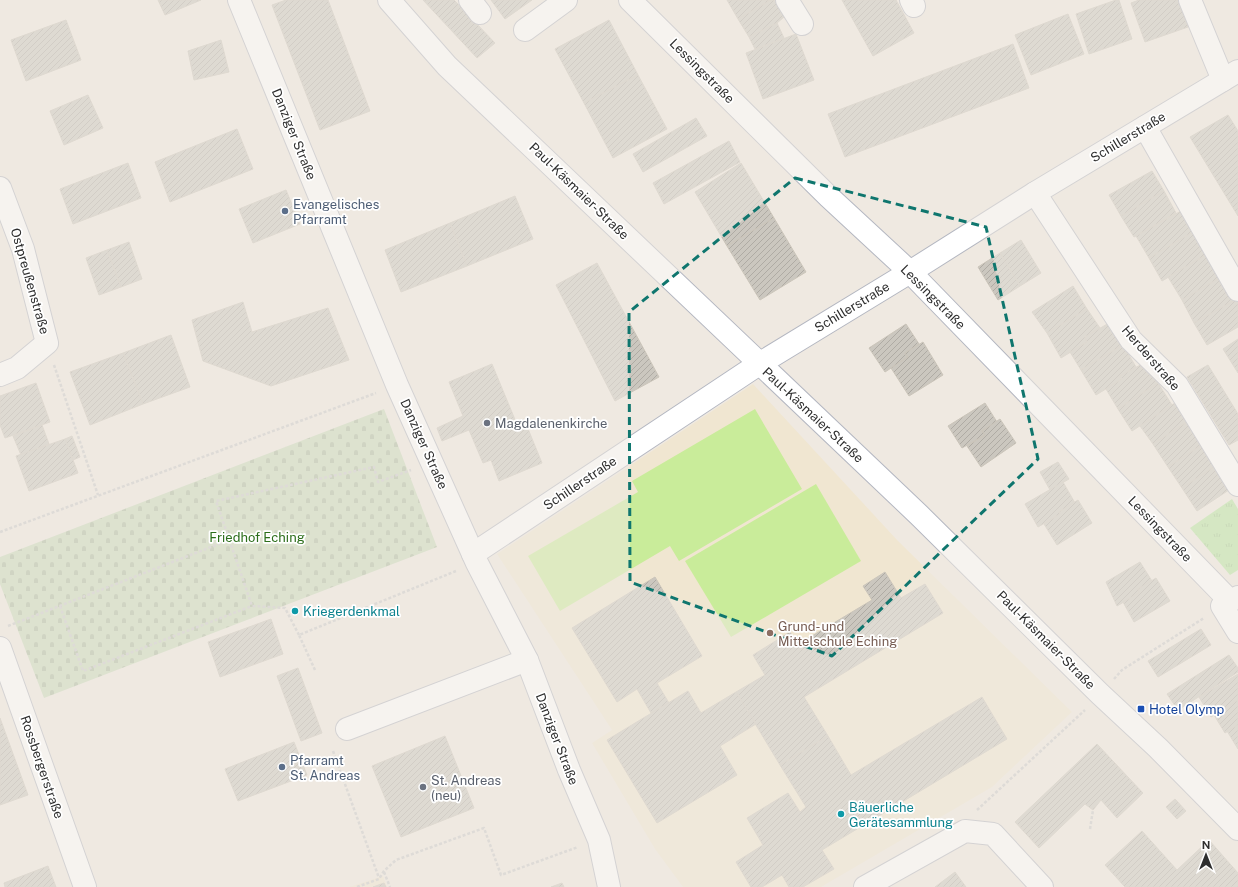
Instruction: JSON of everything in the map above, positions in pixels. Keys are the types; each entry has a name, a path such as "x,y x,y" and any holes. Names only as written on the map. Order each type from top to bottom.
{"street":[{"name":"Danziger Straße","path":"239,0 397,385 475,559 527,660 569,770 599,840 609,887"},
{"name":"Paul-Käsmaier-Straße","path":"389,0 447,66 919,515 1100,694 1158,748 1238,829"},
{"path":"525,30 566,0"},
{"name":"Lessingstraße","path":"630,0 829,197 910,272 1230,601 1238,632"},
{"path":"787,0 802,24"},
{"path":"1190,0 1230,75"},
{"name":"Schillerstraße","path":"475,559 759,364 910,272 1035,193 1230,75"},
{"path":"1146,127 1238,290"},
{"name":"Ostpreußenstraße","path":"0,188 23,248 47,343 17,368 0,375"},
{"name":"Herderstraße","path":"1035,193 1132,340 1177,385 1238,485"},
{"name":"Rossbergerstraße","path":"0,648 85,887"},
{"path":"347,729 527,660"},
{"path":"865,887 965,831 993,834 1042,887"}],"path":[{"path":"47,343 98,495"},
{"path":"0,532 397,385"},
{"path":"252,606 216,501 374,467 378,482 432,462"},
{"path":"7,627 229,540"},
{"path":"299,635 475,559"},
{"path":"60,606 83,671 252,606 285,608 299,635 314,670"},
{"path":"333,751 379,879"},
{"path":"1090,829 1093,810"},
{"path":"357,887 379,879 384,871 396,860 484,828 501,875 599,840"},
{"path":"384,871 390,887"}],"highlighted area":[{"path":"795,178 986,227 1038,459 832,656 630,582 629,312"}],"shaded area":[{"name":"Grund- und Mittelschule Eching","path":"753,384 898,541 1072,712 992,787 821,887 683,887 655,849 592,743 612,730 497,554"},
{"path":"383,876 387,887 349,887"}],"green space":[{"name":"Friedhof Eching","path":"384,409 437,547 44,698 0,584 0,557"},
{"path":"755,409 802,489 679,561 670,546 560,611 528,556 638,492 632,481"},
{"path":"816,484 861,561 731,637 685,561"},
{"path":"1232,499 1238,509 1238,570 1230,575 1190,528"}],"building":[{"path":"158,0 201,0 165,15"},
{"path":"286,0 328,0 370,111 320,130 272,5"},
{"path":"423,0 454,0 495,43 477,58"},
{"path":"491,0 532,0 505,19"},
{"path":"727,0 771,0 738,19"},
{"path":"771,0 774,0 784,17 777,23 749,37 738,19"},
{"path":"842,0 896,0 914,33 873,56"},
{"path":"1119,0 1132,39 1089,54 1076,14"},
{"path":"1139,0 1178,0 1188,27 1145,42 1131,3"},
{"path":"1068,14 1084,54 1031,75 1015,35"},
{"path":"66,20 81,60 26,81 11,40"},
{"path":"609,20 638,75 584,103 555,49"},
{"path":"777,23 784,38 755,49 749,37"},
{"path":"796,34 814,80 763,99 746,53"},
{"path":"221,40 229,72 194,80 188,51"},
{"path":"1013,44 1029,88 845,157 828,114"},
{"path":"638,75 667,129 613,158 584,103"},
{"path":"88,95 103,128 64,145 50,111"},
{"path":"1228,115 1238,131 1238,216 1190,137"},
{"path":"696,118 707,136 643,172 633,154"},
{"path":"237,129 253,169 170,202 155,162"},
{"path":"729,141 740,162 664,204 653,183"},
{"path":"128,163 141,198 73,224 60,189"},
{"path":"741,163 774,218 727,246 695,192"},
{"path":"1152,171 1164,191 1121,216 1109,195"},
{"path":"286,190 300,224 253,243 239,209"},
{"path":"1164,191 1176,213 1134,237 1121,216"},
{"path":"515,196 533,239 467,266 450,223"},
{"path":"1181,211 1193,232 1149,258 1136,236"},
{"path":"774,218 806,272 760,300 727,246"},
{"path":"450,223 467,266 401,292 385,250"},
{"path":"1193,232 1206,255 1162,281 1149,258"},
{"path":"1021,240 1041,273 1020,286 1000,253"},
{"path":"129,242 142,279 121,287 107,250"},
{"path":"107,250 121,287 99,295 86,258"},
{"path":"1000,253 1020,286 998,300 978,267"},
{"path":"1206,255 1223,276 1182,300 1168,277"},
{"path":"597,263 659,377 615,401 556,285"},
{"path":"1223,276 1237,299 1194,323 1182,300"},
{"path":"1073,286 1087,309 1047,333 1032,312"},
{"path":"1237,299 1238,327 1207,345 1194,323"},
{"path":"243,302 252,332 328,308 349,360 271,386 203,361 192,320"},
{"path":"1087,309 1100,328 1085,337 1087,342 1061,358 1047,333"},
{"path":"1109,323 1123,345 1081,370 1070,352 1087,342 1085,337"},
{"path":"906,324 919,344 905,353 908,357 885,372 869,348"},
{"path":"171,335 190,387 143,404 123,353"},
{"path":"1238,339 1238,373 1223,349"},
{"path":"923,342 943,375 909,396 891,368 908,357 905,353"},
{"path":"1123,345 1136,367 1120,376 1122,379 1096,395 1081,370"},
{"path":"123,353 143,404 90,425 70,372"},
{"path":"1146,362 1158,383 1118,409 1106,389 1122,379 1120,376"},
{"name":"Magdalenenkirche","path":"492,364 516,422 524,419 542,463 499,481 491,460 483,463 469,430 442,441 437,428 463,416 449,382"},
{"path":"1208,365 1238,414 1238,440 1229,445 1187,377"},
{"path":"36,383 50,422 5,438 0,425 0,396"},
{"path":"1158,383 1172,405 1132,431 1118,409"},
{"path":"1181,399 1193,418 1153,444 1140,426"},
{"path":"985,403 997,422 982,431 985,435 962,448 948,426"},
{"path":"1193,418 1208,441 1168,467 1153,444"},
{"path":"1000,419 1016,443 981,467 967,446 985,435 982,431"},
{"path":"42,425 49,444 21,455 13,436"},
{"path":"72,436 80,457 73,460 65,439"},
{"path":"65,439 78,473 29,491 16,456"},
{"path":"1208,441 1220,463 1182,488 1168,467"},
{"path":"1058,462 1069,479 1050,490 1040,472"},
{"path":"1220,463 1235,486 1197,511 1182,488"},
{"path":"1063,482 1075,503 1038,527 1025,504"},
{"path":"1078,500 1092,523 1057,545 1044,524"},
{"path":"1140,562 1152,581 1138,589 1139,593 1117,606 1106,582"},
{"path":"885,572 901,598 925,584 943,613 804,697 828,736 780,765 736,692 765,675 753,655 790,632 797,645 872,600 863,586"},
{"path":"655,577 702,656 657,683 669,703 651,713 637,689 617,702 572,628"},
{"path":"1156,578 1170,601 1134,622 1123,602 1139,593 1138,589"},
{"path":"271,619 283,654 220,677 208,642"},
{"path":"1201,629 1211,645 1158,677 1148,661"},
{"path":"1229,655 1238,668 1238,672 1178,710 1167,694"},
{"path":"298,668 322,733 301,741 277,676"},
{"path":"1238,674 1238,700 1211,717 1199,697"},
{"path":"688,691 701,713 736,692 756,724 720,746 737,775 657,823 607,740"},
{"path":"982,697 1007,739 822,850 834,869 803,887 789,887 782,875 762,887 751,887 736,862 763,845 747,818 788,793 800,812 806,807 780,765 828,736 851,775"},
{"path":"1238,700 1238,725 1225,733 1214,715"},
{"path":"0,718 28,795 0,805"},
{"path":"1238,725 1238,749 1227,731"},
{"name":"St. Andreas (neu)","path":"445,736 474,808 401,837 372,766"},
{"path":"294,742 307,775 238,801 225,769"},
{"path":"1097,744 1143,793 1117,818 1101,800 1093,810 1085,804 1039,848 1015,822"},
{"path":"1175,799 1186,811 1177,819 1166,807"},
{"path":"1142,831 1177,870 1209,840 1238,873 1238,887 1125,887 1105,865"},
{"path":"48,866 56,887 5,887 4,883"},
{"path":"955,872 966,887 935,887"},
{"path":"384,883 386,887 373,887"},
{"path":"562,883 564,887 551,887"}],"place":[{"name":"Evangelisches Pfarramt","path":"285,211"},
{"name":"Magdalenenkirche","path":"487,423"},
{"name":"Kriegerdenkmal","path":"295,611"},
{"name":"Grund- und Mittelschule Eching","path":"770,633"},
{"name":"Hotel Olymp","path":"1141,709"},
{"name":"Pfarramt St. Andreas","path":"282,767"},
{"name":"St. Andreas (neu)","path":"423,787"},
{"name":"Bäuerliche Gerätesammlung","path":"841,814"}]}
